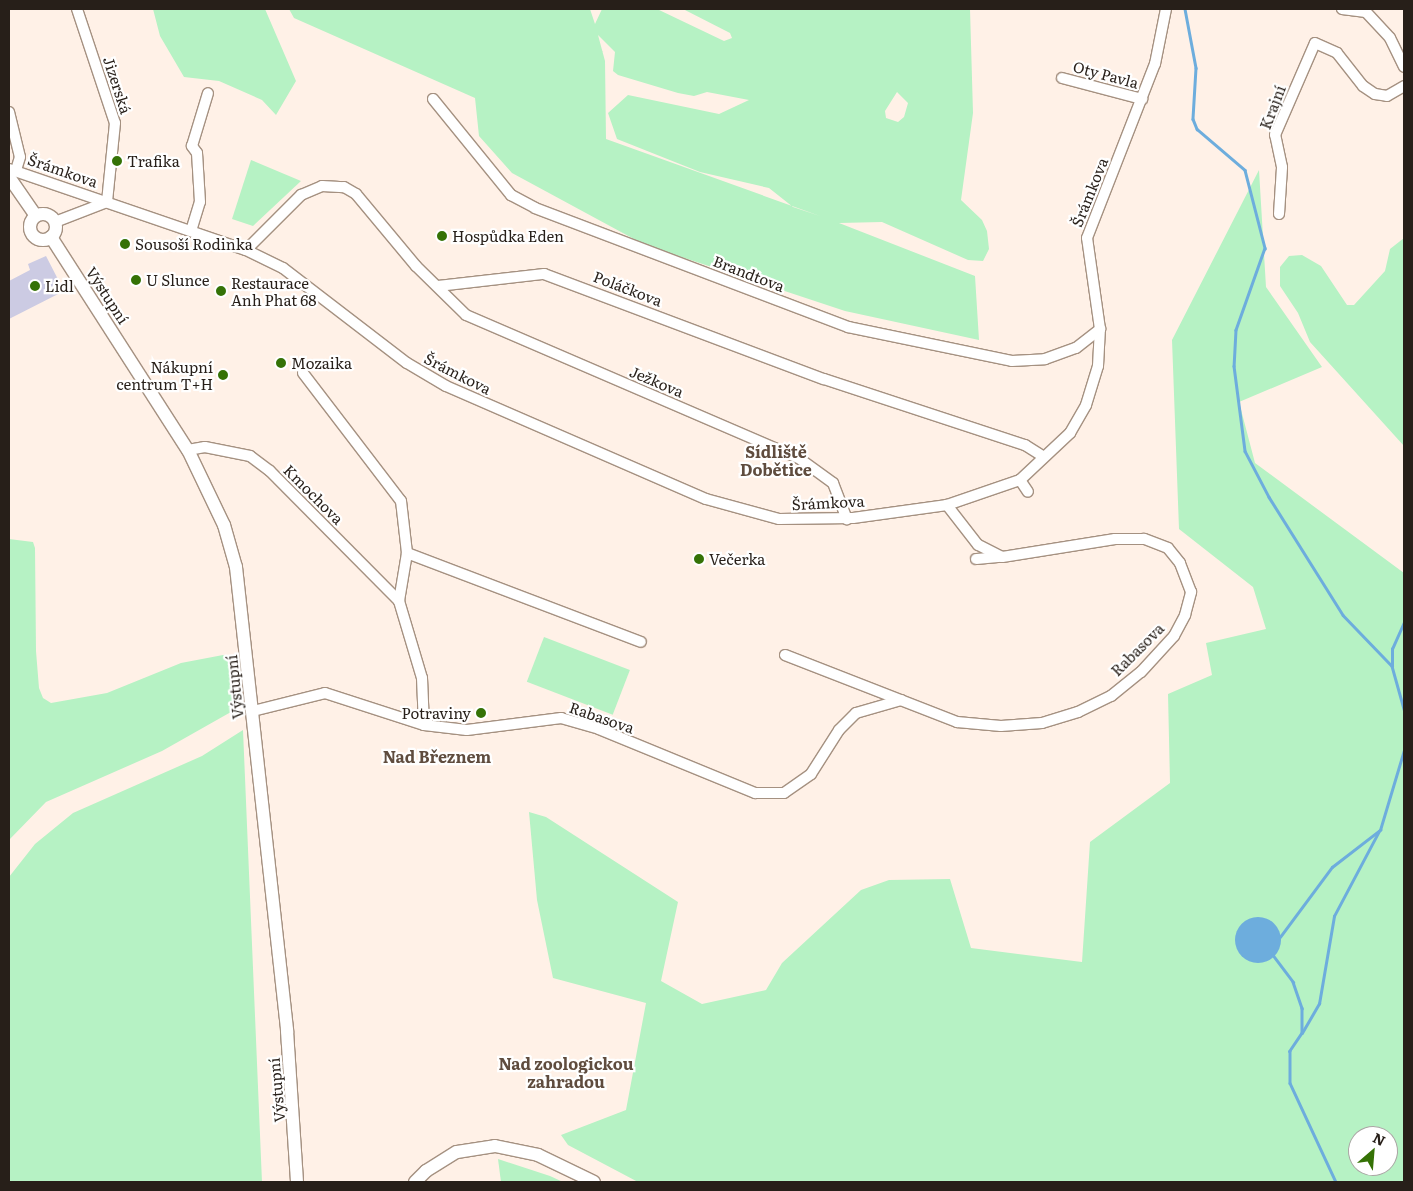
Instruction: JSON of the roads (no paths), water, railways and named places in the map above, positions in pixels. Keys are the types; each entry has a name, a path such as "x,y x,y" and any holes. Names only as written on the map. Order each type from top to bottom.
{"street":[{"name":"Jizerská","path":"78,9 115,124 107,202"},
{"name":"Šrámkova","path":"11,172 107,202 246,250 283,268 407,363 446,386 739,510 779,519 847,519 947,505 1020,480 1070,433 1086,405 1098,366 1100,329 1087,238 1155,64 1166,9"},
{"path":"1342,9 1366,12 1390,38 1404,67"},
{"name":"Krajní","path":"1279,214 1282,167 1275,135 1315,44 1337,53 1364,86 1375,94 1387,96 1404,86"},
{"name":"Oty Pavla","path":"1062,78 1142,99"},
{"path":"191,231 200,202 197,154 192,146 208,93"},
{"name":"Brandtova","path":"433,99 511,195 535,208 848,327 1012,361 1045,359 1076,348 1100,329"},
{"path":"9,112 20,157 11,172 36,216 31,232 40,240 51,237 55,222 46,215 36,216"},
{"path":"246,250 251,241 301,195 322,186 344,188 356,194 416,266 438,286"},
{"name":"Šrámkova","path":"55,222 107,202"},
{"name":"Výstupní","path":"51,237 188,450 224,525 236,567 291,1069 297,1182"},
{"name":"Poláčkova","path":"438,286 544,274 824,379 1025,445 1044,457"},
{"name":"Ježkova","path":"438,286 466,316 800,459 833,483 847,519"},
{"name":"Kmochova","path":"303,373 401,501 407,553 399,601 422,678 424,725"},
{"name":"Kmochova","path":"188,450 205,447 250,456 270,471 399,601"},
{"path":"1020,480 1028,492"},
{"path":"947,505 978,545 1002,557"},
{"name":"Rabasova","path":"785,655 957,722 1001,726 1042,723 1078,712 1112,696 1141,672 1174,636 1185,615 1191,592 1180,563 1168,548 1144,539 1115,539 1002,557 976,559"},
{"path":"407,553 641,642"},
{"name":"Rabasova","path":"253,711 325,693 424,725 467,730 561,718 599,729 755,793 784,793 810,774 839,730 856,713 901,700"},
{"path":"415,1182 434,1165 457,1152 495,1146 538,1155 594,1182"}],"water":[{"path":"1253,917 1263,917 1277,927 1281,940 1277,953 1271,959 1263,963 1253,963 1239,953 1235,945 1235,935 1245,921"}],"waterway":[{"path":"1185,9 1196,68 1193,119 1197,129 1245,170 1265,248 1236,330 1234,366 1245,451 1269,497 1343,615 1392,666 1404,709"},
{"path":"1392,665 1392,649 1404,622"},
{"path":"1280,937 1332,867 1380,830 1404,750"},
{"path":"1302,1033 1319,1004 1334,916 1379,831"},
{"path":"1273,955 1293,982 1302,1008 1302,1033 1290,1051 1290,1083 1336,1182"}],"place":[{"name":"Trafika","path":"117,161"},
{"name":"Hospůdka Eden","path":"442,236"},
{"name":"Sousoší Rodinka","path":"125,244"},
{"name":"U Slunce","path":"136,280"},
{"name":"Lidl","path":"35,286"},
{"name":"Restaurace Anh Phat 68","path":"221,291"},
{"name":"Mozaika","path":"281,363"},
{"name":"Nákupní centrum T+H","path":"223,375"},
{"name":"Večerka","path":"699,559"},
{"name":"Potraviny","path":"481,713"}],"district":[{"name":"Sídliště Dobětice","path":"776,460"},
{"name":"Nad Březnem","path":"437,756"},
{"name":"Nad zoologickou zahradou","path":"566,1072"}]}
